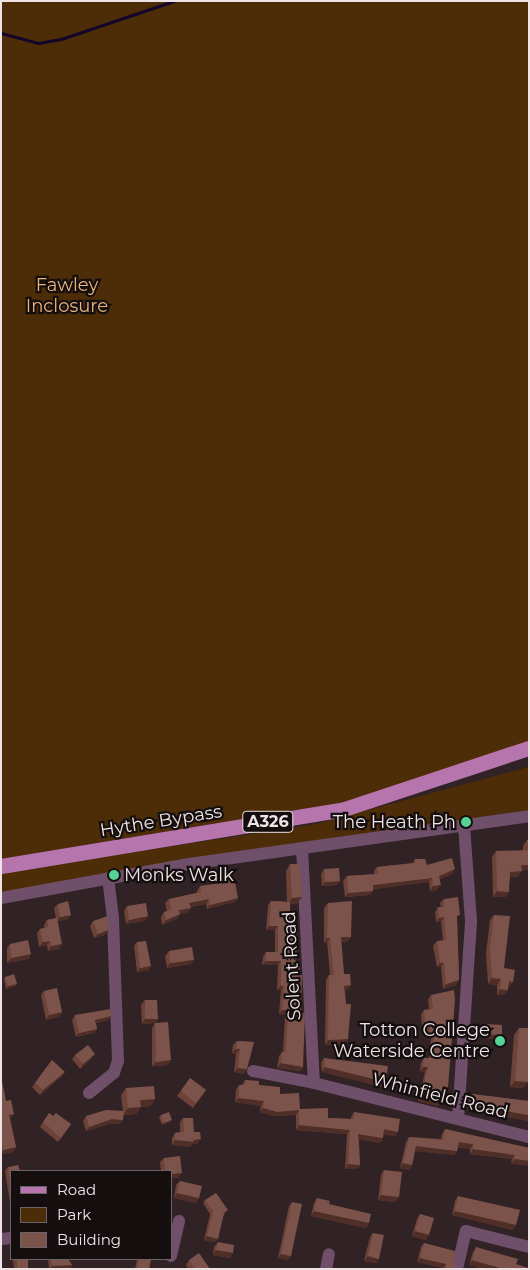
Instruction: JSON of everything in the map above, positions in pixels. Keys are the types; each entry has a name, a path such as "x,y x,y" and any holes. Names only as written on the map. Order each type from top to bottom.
{"main road":[{"name":"Hythe Bypass","path":"1,866 341,810 528,748"}],"street":[{"path":"1,898 108,878 529,816"},
{"path":"458,1118 471,920 464,826"},
{"name":"Solent Road","path":"302,848 314,1082"},
{"path":"89,1093 114,1073 118,1061 113,918 108,878"},
{"name":"Whinfield Road","path":"254,1071 314,1082 529,1138"},
{"path":"172,1252 179,1221"},
{"path":"457,1269 466,1231 529,1247"},
{"path":"326,1269 329,1254"}],"green space":[{"name":"Fawley Inclosure","path":"1,1 529,1 529,743 326,808 1,863"},
{"path":"529,767 529,810 189,859 1,894 1,873 316,824"}],"building":[{"path":"527,840 529,840 529,865 521,865 522,871 510,872 509,892 497,891 496,851 528,850"},
{"path":"452,858 455,869 439,876 441,885 433,886 432,878 373,885 373,891 348,893 347,876 378,874 377,867 415,863 415,859 425,859 427,865"},
{"path":"290,864 300,864 302,897 292,898"},
{"path":"339,868 340,881 325,882 324,869"},
{"path":"234,877 238,898 210,905 209,899 189,903 191,908 179,910 180,914 166,920 164,912 171,910 169,899 201,892 200,886 223,883 222,879"},
{"path":"458,897 460,915 457,916 459,980 446,984 444,962 440,963 437,941 446,940 444,917 439,918 438,907 444,907 444,899"},
{"path":"68,901 71,915 60,917 58,904"},
{"path":"271,901 290,902 290,928 297,927 296,964 300,964 300,975 302,975 301,1013 305,1013 303,1067 281,1063 282,1052 286,1052 288,1010 282,1010 284,986 281,986 281,961 266,961 266,952 278,952 278,926 269,926"},
{"path":"352,901 351,937 341,937 344,974 350,974 351,985 344,986 346,1004 351,1004 348,1039 328,1040 329,975 334,975 330,938 327,938 328,903"},
{"path":"146,903 148,916 129,920 127,906"},
{"path":"494,915 510,916 504,968 515,970 513,982 509,981 508,990 500,989 501,979 492,978 490,947"},
{"path":"108,916 109,930 98,934 93,921"},
{"path":"57,918 62,944 51,946 50,941 43,942 40,929 48,927 47,920"},
{"path":"28,940 31,954 11,958 10,944"},
{"path":"146,941 151,966 140,968 137,942"},
{"path":"192,947 194,960 170,963 169,951"},
{"path":"14,974 17,984 8,986 5,977"},
{"path":"57,988 62,1012 49,1015 44,991"},
{"path":"454,990 455,1000 448,1087 443,1086 441,1101 421,1096 428,1067 423,1067 424,1058 432,1058 434,1033 430,1033 430,1022 425,1022 424,1010 433,1009 431,995"},
{"path":"145,1000 157,1000 158,1019 145,1019"},
{"path":"111,1009 111,1016 95,1020 97,1029 79,1033 75,1015"},
{"path":"168,1022 171,1060 156,1062 155,1023"},
{"path":"486,1024 502,1025 502,1035 485,1034"},
{"path":"519,1028 529,1028 528,1082 515,1081"},
{"path":"237,1041 254,1042 247,1069 238,1068 240,1049 236,1049"},
{"path":"88,1045 95,1054 83,1064 75,1055"},
{"path":"324,1058 388,1066 386,1082 325,1067"},
{"path":"52,1060 65,1072 43,1090 35,1083"},
{"path":"1,1076 6,1101 11,1100 14,1114 9,1115 16,1147 3,1150 1,1139"},
{"path":"190,1078 206,1090 196,1103 181,1091"},
{"path":"245,1080 259,1081 259,1085 280,1087 280,1094 299,1093 300,1109 328,1108 328,1118 354,1119 354,1112 400,1119 398,1132 384,1129 383,1138 358,1134 360,1165 348,1164 350,1130 299,1125 299,1110 277,1112 263,1108 264,1101 239,1098 239,1085 245,1085"},
{"path":"154,1086 155,1099 140,1100 141,1107 128,1108 126,1088"},
{"path":"472,1094 529,1101 529,1115 470,1105"},
{"path":"106,1110 124,1111 123,1120 112,1119 89,1127 86,1116"},
{"path":"169,1112 172,1120 163,1123 161,1115"},
{"path":"49,1113 53,1116 56,1113 71,1124 61,1138 43,1122"},
{"path":"183,1118 193,1118 194,1132 200,1132 201,1139 193,1140 194,1142 175,1140 175,1133 184,1132"},
{"path":"445,1129 529,1148 529,1161 514,1159 515,1155 473,1149 473,1144 459,1142 457,1151 416,1146 412,1165 403,1163 409,1137 443,1140"},
{"path":"180,1156 182,1173 172,1174 172,1170 165,1170 164,1158"},
{"path":"18,1165 20,1170 10,1170 10,1180 8,1167"},
{"path":"384,1170 402,1172 399,1197 381,1195"},
{"path":"180,1181 202,1186 199,1198 177,1193"},
{"path":"216,1193 228,1210 224,1213 218,1239 207,1236 213,1211 205,1200"},
{"path":"458,1196 520,1210 516,1225 455,1211"},
{"path":"317,1198 330,1201 329,1204 371,1214 369,1223 314,1211"},
{"path":"292,1202 302,1204 291,1256 281,1254"},
{"path":"420,1214 434,1218 429,1235 415,1231"},
{"path":"373,1233 384,1235 379,1259 368,1256"},
{"path":"218,1242 234,1245 233,1253 216,1250"},
{"path":"424,1243 455,1251 454,1269 445,1269 446,1264 420,1258"},
{"path":"476,1247 518,1259 516,1264 528,1269 503,1269 472,1260"},
{"path":"199,1253 210,1269 195,1269 189,1260"},
{"path":"17,1260 28,1260 28,1269 17,1269"},
{"path":"51,1260 69,1260 72,1265 52,1266"},
{"path":"139,1260 151,1260 149,1269 137,1269"}],"waterway":[{"path":"1,33 38,43 61,39 174,1"}],"place":[{"name":"The Heath Ph","path":"466,822"},
{"name":"Monks Walk","path":"114,875"},
{"name":"Totton College Waterside Centre","path":"500,1041"}]}
